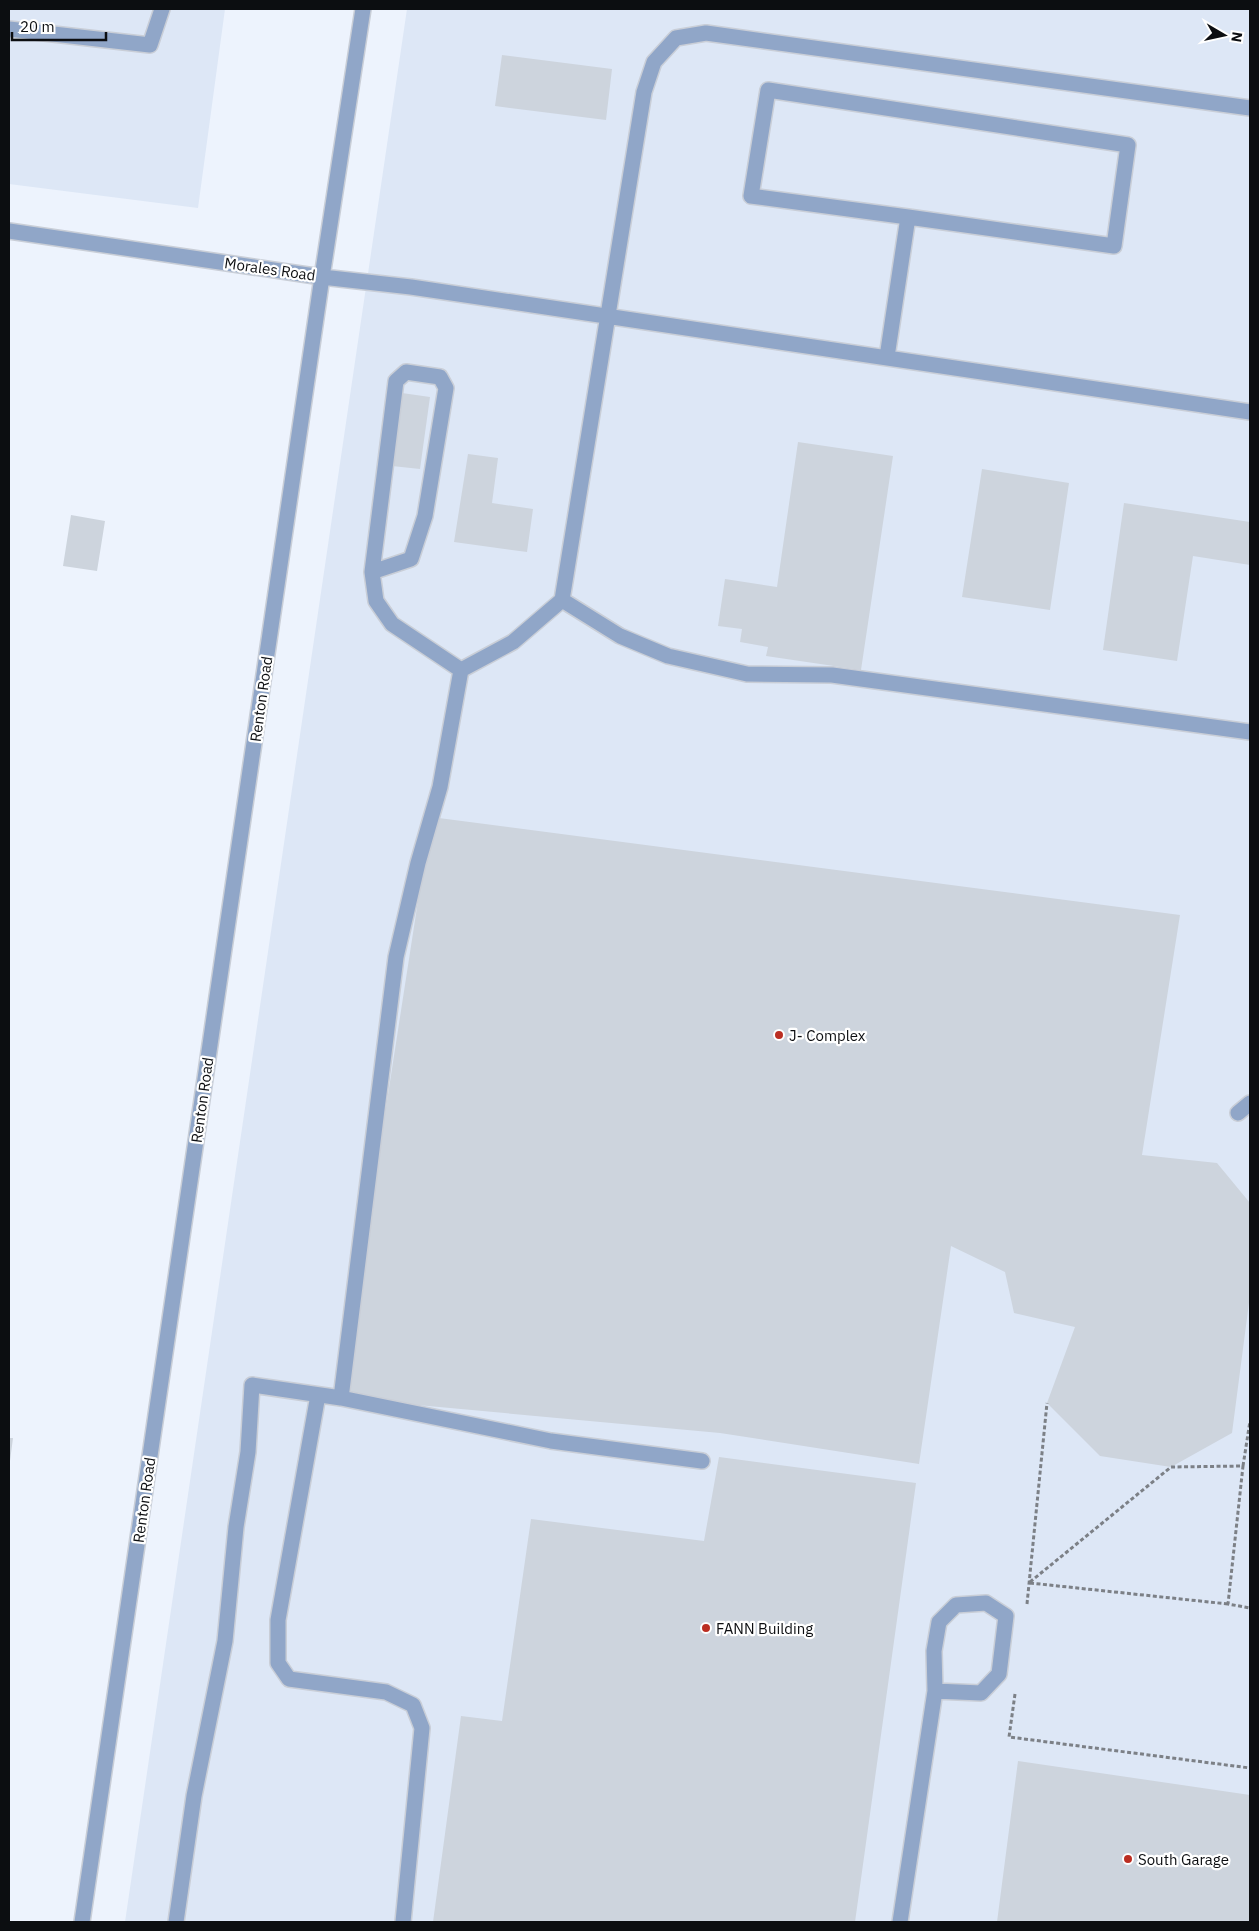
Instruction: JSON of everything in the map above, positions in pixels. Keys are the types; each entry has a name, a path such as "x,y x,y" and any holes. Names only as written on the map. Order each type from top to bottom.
{"street":[{"path":"9,29 150,45 162,9"},
{"name":"Morales Road","path":"9,232 322,277 363,9"},
{"path":"461,670 513,642 562,600 644,92 654,62 676,38 706,33 1250,108"},
{"path":"768,90 1128,145 1114,246 908,217 751,196 768,90"},
{"path":"887,357 908,217"},
{"path":"322,277 411,287 607,318 887,357 1250,412"},
{"name":"Renton Road","path":"82,1922 322,277"},
{"path":"372,572 411,559 420,534 426,516 446,388 440,376 406,372 396,381 372,572 376,600 392,624 461,670"},
{"path":"562,600 620,636 668,656 747,674 832,675 1250,732"},
{"path":"341,1398 396,957 418,863 440,787 461,670"},
{"path":"1238,1113 1250,1103"},
{"path":"176,1922 194,1796 225,1641 236,1527 248,1452 252,1385 341,1398 552,1441 702,1460"},
{"path":"318,1395 278,1620 278,1663 290,1678 386,1692 413,1706 422,1728 403,1922"},
{"path":"900,1922 935,1691 934,1651 939,1622 956,1605 986,1603 1006,1616 999,1674 982,1693 935,1691"}],"path":[{"path":"1026,1612 1047,1403"},
{"path":"1228,1604 1243,1466 1250,1421"},
{"path":"1030,1583 1171,1467 1243,1466"},
{"path":"1030,1583 1250,1608"},
{"path":"1015,1689 1009,1737 1250,1768"}],"shaded area":[{"path":"9,9 225,9 198,208 9,184"},
{"path":"407,9 1250,9 1250,1922 125,1922"}],"building":[{"path":"502,55 612,69 606,120 495,106"},
{"path":"402,393 430,397 420,469 392,466"},
{"path":"798,442 893,456 861,670 766,656 768,647 740,642 742,629 718,626 725,579 777,587"},
{"path":"468,454 498,458 492,503 533,509 527,552 454,542"},
{"path":"982,469 1069,483 1050,610 962,597"},
{"path":"1124,503 1250,522 1250,565 1193,556 1177,661 1103,650"},
{"path":"71,515 105,521 97,571 63,566"},
{"name":"J- Complex","path":"431,817 1180,915 1142,1155 1217,1163 1250,1203 1250,1295 1232,1433 1171,1467 1100,1456 1047,1403 1075,1327 1014,1313 1005,1272 951,1246 919,1464 720,1433 341,1398"},
{"path":"9,1438 13,1438 10,1461 9,1461"},
{"name":"FANN Building","path":"719,1457 916,1483 855,1922 433,1922 461,1716 502,1721 531,1519 704,1541"},
{"name":"South Garage","path":"1018,1761 1250,1795 1250,1922 997,1922"}],"place":[{"name":"J- Complex","path":"779,1035"},
{"name":"FANN Building","path":"706,1628"},
{"name":"South Garage","path":"1128,1859"}]}
